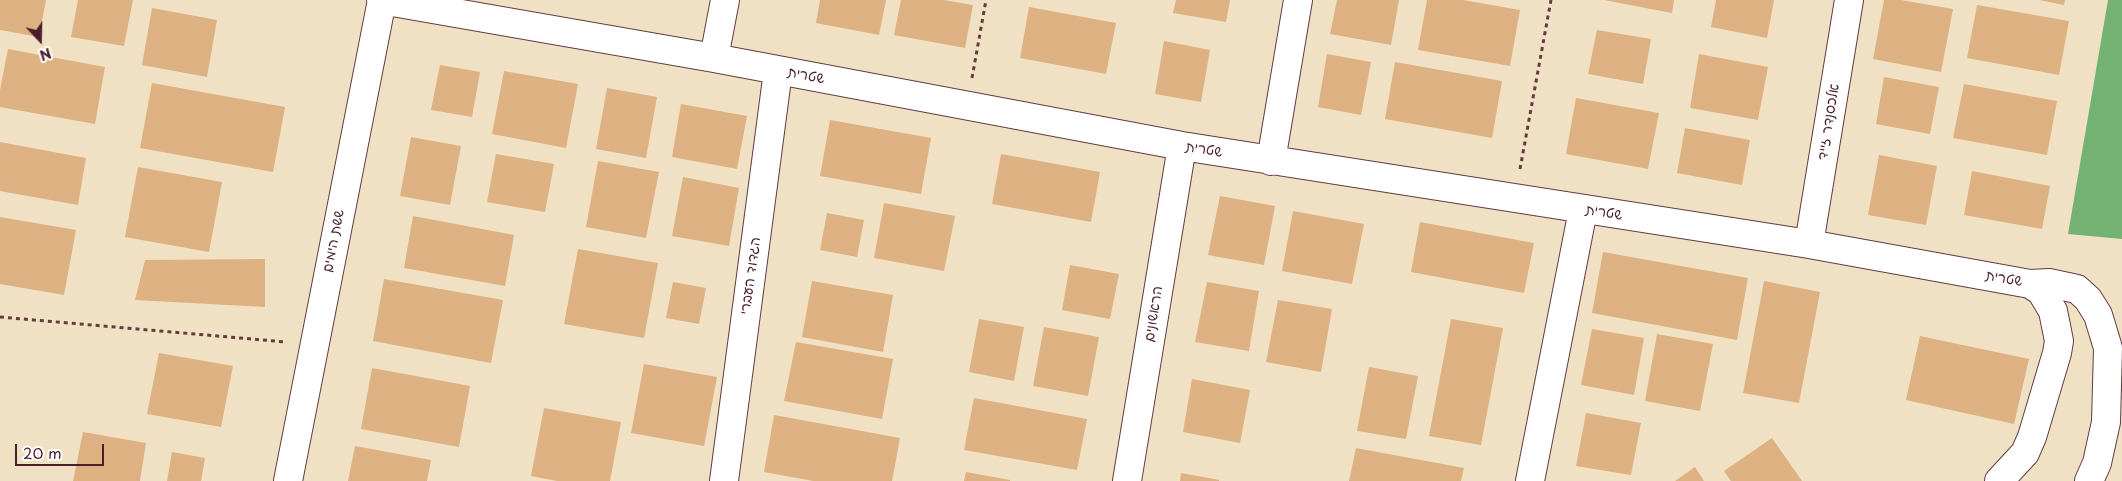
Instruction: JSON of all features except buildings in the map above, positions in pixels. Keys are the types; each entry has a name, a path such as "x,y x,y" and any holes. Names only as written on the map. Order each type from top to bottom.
{"street":[{"name":"שטרית","path":"381,0 714,58 1182,146 1809,244 2030,284 2049,283 2077,289 2088,299 2104,331 2108,357 2106,422 2097,463 2089,481"},
{"name":"ששת הימים","path":"288,481 381,0"},
{"path":"714,58 725,0"},
{"path":"1271,160 1298,0"},
{"name":"אלכסנדר זייד","path":"1809,244 1849,0"},
{"name":"הגדוד העברי","path":"724,481 778,71"},
{"name":"הראשונים","path":"1127,481 1182,146"},
{"path":"1530,481 1584,210"},
{"path":"2001,480 2025,453 2032,437 2058,353 2059,341 2052,311 2042,291 2030,284"},
{"path":"2001,480 2023,479 2030,481"}],"path":[{"path":"967,106 986,0"},
{"path":"1514,199 1551,0"},
{"path":"0,317 314,345"}],"green space":[{"path":"2108,0 2122,0 2122,239 2068,234"}]}
